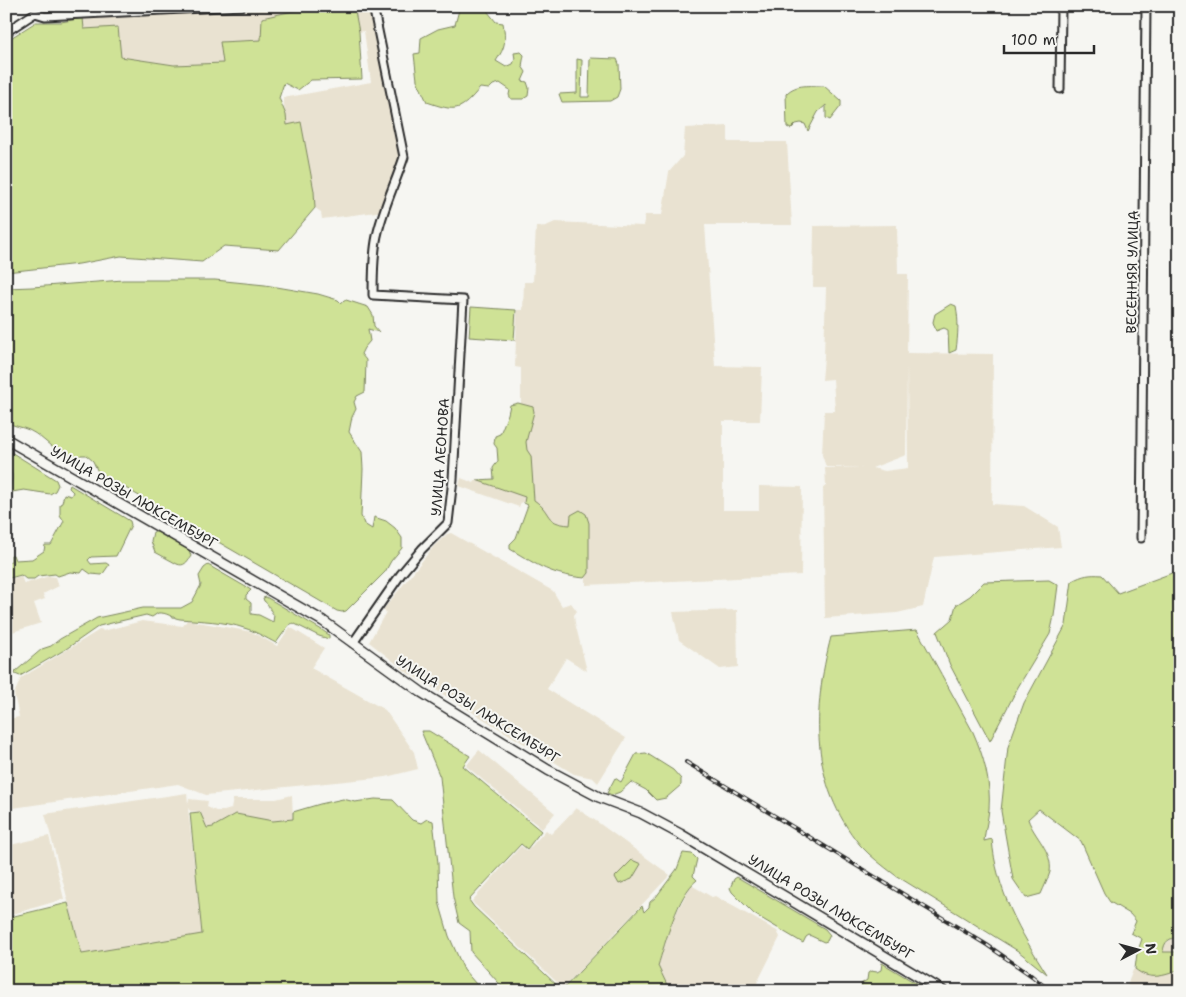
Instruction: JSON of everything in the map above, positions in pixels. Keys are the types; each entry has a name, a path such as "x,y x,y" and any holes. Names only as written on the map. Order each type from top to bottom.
{"street":[{"path":"6,32 34,14 45,16 242,6"},
{"name":"УЛИЦА ЛЕОНОВА","path":"353,643 401,574 448,523 453,479 462,300 372,295 376,240 387,200 404,157 373,6"},
{"path":"1060,89 1061,6"},
{"name":"ВЕСЕННЯЯ УЛИЦА","path":"1141,538 1146,6"},
{"name":"УЛИЦА РОЗЫ ЛЮКСЕМБУРГ","path":"6,439 323,621 421,692 542,767 680,834 943,991"}],"shaded area":[{"path":"41,6 242,6 35,13"},
{"path":"260,6 315,6 262,18 262,40 221,42 223,63 174,65 121,57 83,29 83,18 258,10"},
{"path":"354,6 375,6 404,157 384,211 322,219 321,212 315,208 314,191 301,122 287,126 283,98 371,82 364,31 359,32"},
{"path":"728,126 728,142 787,142 792,225 705,225 715,366 762,367 760,421 723,421 723,510 759,510 759,486 802,487 801,575 586,585 586,574 537,515 526,497 519,507 459,486 461,478 474,483 476,480 521,495 521,368 515,367 517,310 523,310 524,282 533,282 536,227 546,226 555,222 643,226 645,215 662,215 669,172 683,156 685,128"},
{"path":"897,225 898,274 908,274 907,353 993,354 992,504 1024,506 1058,527 1061,547 934,557 923,607 897,613 825,618 823,487 826,486 825,468 864,468 826,467 822,455 824,411 835,411 833,379 822,380 826,287 813,287 814,226","holes":["907,365 908,468 885,471 872,468 906,455"]},
{"path":"451,533 553,591 562,606 571,603 577,611 574,615 575,623 587,671 566,658 547,689 626,738 598,783 593,778 574,774 408,673 369,642 386,612 383,610 434,546 447,534"},
{"path":"21,576 24,584 49,576 56,577 59,586 43,594 45,599 34,603 41,623 6,634 6,580"},
{"path":"737,610 738,667 720,669 679,640 673,612"},
{"path":"187,620 252,632 277,646 290,627 324,648 311,668 385,710 414,752 418,769 386,777 206,795 178,784 6,809 6,726 10,726 9,719 19,717 14,694 21,678 101,629 103,631 142,621 183,626"},
{"path":"479,750 555,813 542,829 466,766"},
{"path":"187,793 188,803 189,799 208,801 207,807 216,811 231,809 233,799 276,799 292,795 293,819 273,821 236,814 213,827 207,828 200,812 190,811 188,808 202,934 82,954 45,814"},
{"path":"576,808 670,875 563,988 472,901 521,846 527,851 546,830 551,834"},
{"path":"49,836 64,899 6,916 6,846"},
{"path":"691,885 712,897 715,896 777,931 780,937 753,991 670,991 658,966 671,923"},
{"path":"1180,932 1180,991 1127,991 1133,970"}],"green space":[{"path":"315,6 354,6 359,32 362,79 311,80 298,90 284,83 279,98 286,115 287,125 301,122 314,191 315,208 279,250 224,246 202,262 121,256 79,264 6,272 6,41 36,22 61,22 83,18 84,29 118,27 121,57 174,65 223,63 220,42 261,40 262,18"},
{"path":"460,6 487,6 488,12 496,22 503,23 504,43 496,61 506,67 513,64 515,59 514,53 521,52 524,55 522,66 526,72 522,81 527,82 529,88 528,96 523,99 511,99 509,95 510,90 500,83 493,85 489,89 480,88 467,102 457,108 427,102 417,80 414,54 420,53 421,38 438,29 455,25"},
{"path":"590,58 617,59 620,89 617,97 610,101 562,102 559,94 577,93 577,59 582,60 581,97 589,97"},
{"path":"824,86 841,101 841,106 830,120 826,118 826,105 818,112 808,131 805,124 801,123 796,124 791,129 787,127 786,94 794,88"},
{"path":"123,280 215,280 265,285 318,294 338,300 341,303 346,300 368,307 373,315 374,326 379,332 368,329 370,341 361,354 366,360 365,392 357,396 354,402 356,409 349,432 362,452 361,516 364,524 372,529 374,517 386,521 395,528 402,538 402,548 385,572 346,611 337,611 98,472 93,461 86,455 81,455 76,459 69,457 57,451 35,433 6,422 6,288"},
{"path":"951,304 956,306 958,334 956,350 949,353 948,330 944,328 936,331 933,322 935,314"},
{"path":"471,307 516,310 514,340 469,337"},
{"path":"518,403 533,407 534,412 526,442 527,450 531,456 534,500 552,520 561,524 570,525 571,515 580,510 586,514 589,523 589,573 585,578 554,572 510,549 510,544 516,538 528,505 524,503 525,497 476,480 494,479 493,468 498,461 497,448 494,444 495,436 500,434 510,405"},
{"path":"6,449 56,480 58,485 55,491 50,494 24,490 6,493 10,486 12,474 6,465"},
{"path":"70,485 130,521 131,525 116,556 91,557 88,560 91,564 106,563 109,565 102,575 91,574 84,569 81,573 70,572 58,576 55,574 26,579 21,575 6,579 6,563 11,561 11,555 13,555 15,560 32,559 44,551 45,545 51,545 64,521 60,515 60,504 64,494 71,496 73,492 69,488"},
{"path":"153,532 157,532 189,550 191,556 187,562 182,565 177,564 155,552 151,541"},
{"path":"208,565 251,590 246,595 246,599 251,603 251,614 259,615 273,622 274,615 263,598 266,597 322,630 329,635 329,639 293,623 289,625 276,643 252,631 229,624 180,619 164,613 158,613 152,617 146,615 99,626 66,649 20,676 15,674 16,671 42,649 51,646 97,618 143,608 181,608 192,602 201,585 199,576"},
{"path":"1180,570 1180,937 1168,941 1163,952 1180,952 1180,970 1151,976 1135,969 1137,953 1142,939 1131,933 1136,921 1130,914 1110,902 1104,893 1081,841 1039,809 1028,819 1049,857 1050,872 1041,894 1026,898 1013,879 1001,811 1008,747 1024,703 1066,625 1072,581 1087,575 1102,575 1118,593"},
{"path":"1049,580 1058,585 1050,634 1018,687 990,741 950,665 937,632 952,619 956,605 970,596 984,582"},
{"path":"917,630 977,741 986,770 989,789 989,809 984,841 992,839 998,876 1004,893 1019,926 1047,974 1018,951 895,875 877,861 860,845 844,822 832,797 824,772 820,746 819,719 820,692 831,637"},
{"path":"421,731 429,731 470,756 463,766 541,831 527,849 521,844 469,900 474,907 562,990 642,906 644,912 649,907 650,902 677,869 683,853 692,854 697,859 693,876 697,880 690,887 678,907 658,966 670,991 506,991 471,952 470,931 459,923 453,897 440,777"},
{"path":"646,753 673,770 681,779 681,785 666,798 656,800 646,790 631,782 620,792 612,795 607,793 615,778 621,782 636,754"},
{"path":"343,799 355,802 375,799 393,800 412,820 421,823 427,819 433,821 438,863 439,902 449,936 464,970 482,991 6,991 6,918 68,903 82,954 202,934 190,813 200,812 207,828 213,827 236,814 273,821 293,819 293,812"},
{"path":"632,860 641,864 632,879 619,884 615,877"},
{"path":"737,877 825,929 830,935 827,941 824,942 809,935 803,943 754,914 730,888"},
{"path":"882,963 929,991 866,991 861,984 867,980 868,973 881,970"}],"railway":[{"path":"686,762 987,945 1050,991"}]}
